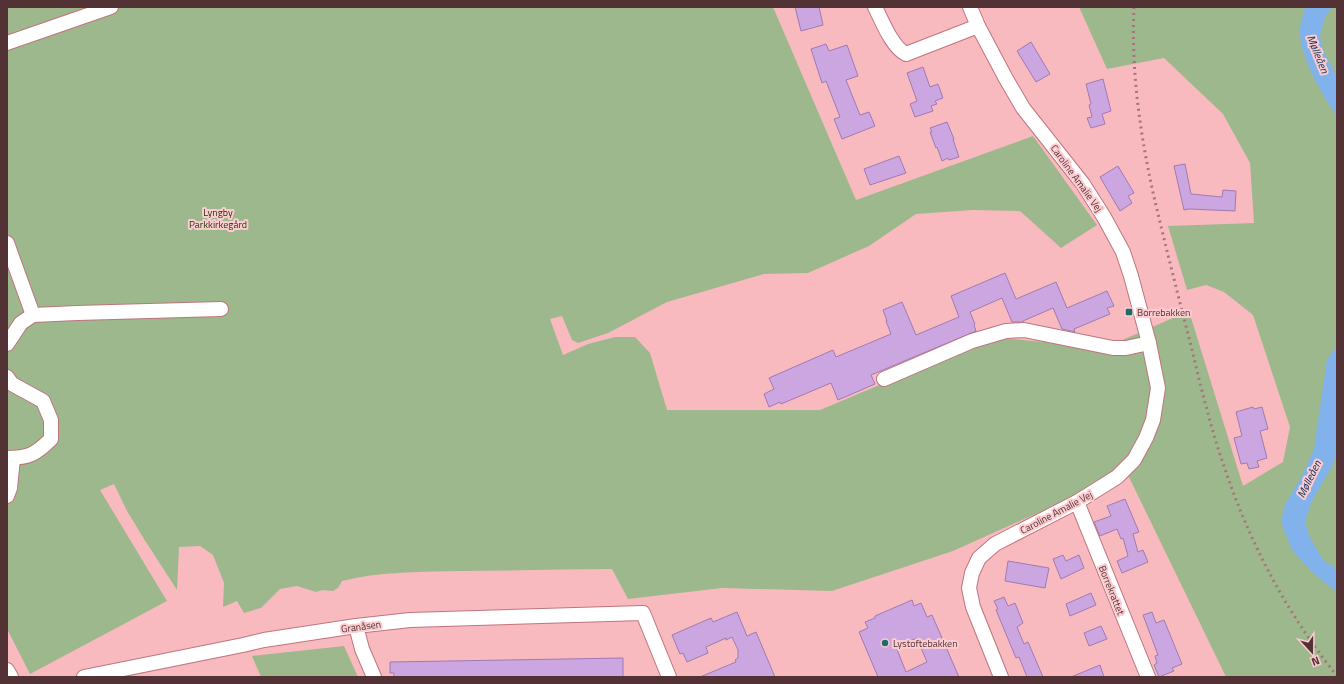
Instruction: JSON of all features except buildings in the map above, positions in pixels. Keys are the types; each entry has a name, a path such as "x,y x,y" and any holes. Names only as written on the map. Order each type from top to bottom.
{"street":[{"path":"7,43 111,7"},
{"path":"875,7 892,40 900,51 906,54 978,26"},
{"name":"Caroline Amalie Vej","path":"970,7 978,26 1023,108 1083,184 1104,216 1127,263 1149,343 1158,388 1153,420 1146,438 1134,460 1118,477 1077,502 995,544 979,558 972,573 969,588 973,607 1001,677"},
{"path":"7,243 33,316"},
{"path":"7,344 21,323 33,316 77,313 221,309"},
{"path":"884,379 972,341 1006,331 1024,330 1113,348 1126,348 1149,343"},
{"path":"7,377 12,384 43,401 51,420 51,439 39,451 22,458 10,458 10,488 7,496"},
{"name":"Borrekrattet","path":"1077,502 1148,677"},
{"name":"Granåsen","path":"84,677 243,646 264,640 356,626 410,620 643,613 670,677"},
{"path":"356,626 362,649 374,677"},
{"path":"7,670 11,677"}],"green space":[{"name":"Lyngby Parkkirkegård","path":"7,7 773,7 856,200 1033,136 1097,225 1061,248 1020,211 973,210 916,214 869,246 808,273 764,274 667,302 608,333 578,343 572,340 562,316 550,319 563,355 588,344 615,337 635,337 650,353 667,410 820,410 993,337 1104,348 1189,311 1243,486 1283,462 1290,427 1253,315 1224,292 1206,285 1187,290 1168,226 1254,223 1250,163 1223,114 1164,58 1107,69 1079,7 1337,7 1337,677 1226,677 1127,473 953,551 832,591 722,588 628,599 612,569 417,572 372,575 342,581 338,588 333,591 323,590 316,592 297,586 280,589 261,608 244,613 237,601 223,607 224,583 213,555 200,546 179,547 177,590 127,511 114,484 100,490 167,601 30,674 7,629"},
{"path":"344,646 358,677 261,677 252,656"}],"water":[{"name":"Mølleåen","path":"1307,7 1332,7 1325,17 1320,35 1323,50 1337,77 1337,117 1314,78 1302,47 1300,31 1304,10"},
{"name":"Mølleåen","path":"1337,345 1337,452 1332,466 1312,501 1305,521 1309,536 1323,560 1337,569 1337,592 1313,573 1292,550 1281,522 1285,505 1304,472 1314,449 1327,360"}],"railway":[{"path":"1134,7 1133,31 1135,79 1145,150 1163,235 1213,432 1233,492 1250,534 1271,577 1308,638 1337,676"}],"place":[{"name":"Borrebakken","path":"1129,312"},
{"name":"Lystoftebakken","path":"885,643"}]}
